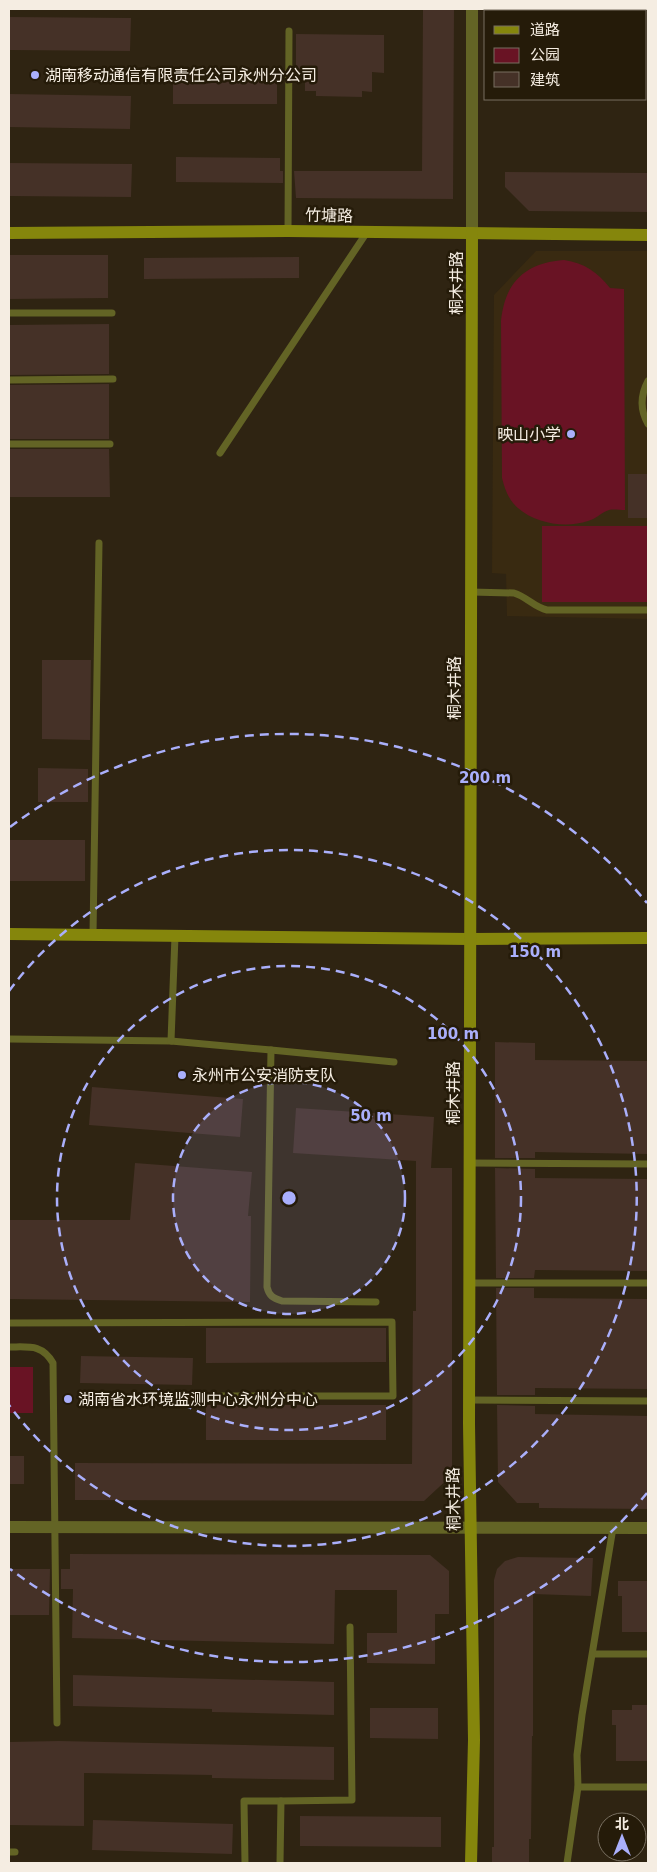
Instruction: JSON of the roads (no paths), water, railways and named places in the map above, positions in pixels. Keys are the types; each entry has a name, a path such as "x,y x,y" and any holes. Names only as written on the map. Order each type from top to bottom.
{"street":[{"path":"472,9 472,233"},
{"name":"竹塘路","path":"9,232 288,231 648,235"},
{"name":"桐木井路","path":"470,1863 474,1701 469,1400 472,233"},
{"path":"9,934 470,939 648,938"},
{"path":"9,1527 648,1528"}],"lane":[{"path":"288,231 289,31"},
{"path":"220,453 367,232"},
{"path":"9,313 112,313"},
{"path":"9,380 113,379"},
{"path":"648,381 641,404 648,424"},
{"path":"9,444 110,444"},
{"path":"93,935 99,543"},
{"path":"471,592 514,593 547,610 648,610"},
{"path":"171,1041 175,936"},
{"path":"9,1039 171,1041 394,1062"},
{"path":"271,1050 267,1287 269,1294 274,1299 282,1301 376,1302"},
{"path":"470,1163 648,1164"},
{"path":"469,1283 648,1283"},
{"path":"9,1323 392,1322 393,1396 211,1396"},
{"path":"9,1347 41,1349 48,1354 53,1363 57,1723"},
{"path":"469,1400 648,1401"},
{"path":"568,1863 578,1787 577,1755 614,1528"},
{"path":"245,1863 244,1801 352,1800 350,1627"},
{"path":"593,1654 648,1654"},
{"path":"578,1787 648,1787"},
{"path":"280,1863 281,1801"}],"place":[{"name":"湖南移动通信有限责任公司永州分公司","path":"35,75"},
{"name":"映山小学","path":"571,434"},
{"name":"永州市公安消防支队","path":"182,1075"},
{"name":"湖南省水环境监测中心永州分中心","path":"68,1399"}]}
